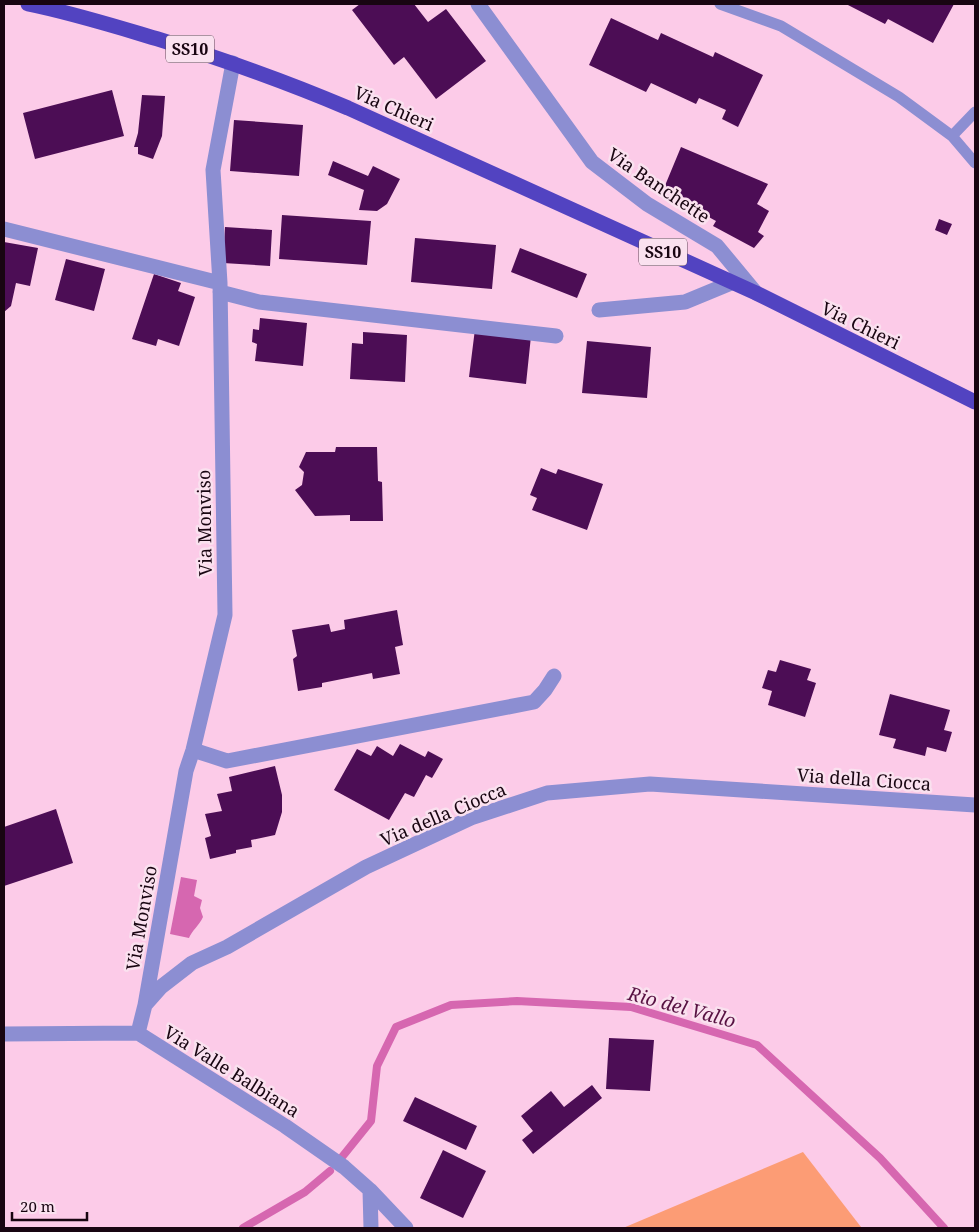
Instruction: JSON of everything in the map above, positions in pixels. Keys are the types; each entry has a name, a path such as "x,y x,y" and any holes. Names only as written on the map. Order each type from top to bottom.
{"main road":[{"name":"Via Chieri","path":"28,4 120,28 233,63 295,85 756,294 975,402"}],"street":[{"name":"Via Banchette","path":"478,4 592,162 647,204 717,246 756,294"},
{"name":"Via Monviso","path":"145,1005 186,771 193,750 225,615 220,288 214,170 233,63"},
{"path":"4,229 220,288 260,302 556,336"},
{"path":"599,310 686,302 730,283"},
{"path":"193,750 227,761 534,702 554,676"},
{"name":"Via della Ciocca","path":"138,1033 145,1005 161,987 192,964 227,947 366,867 472,818 547,793 650,784 975,806"},
{"name":"Via Valle Balbiana","path":"4,1034 138,1033 285,1126 344,1168 370,1190 406,1228"},
{"path":"370,1190 371,1228"}],"lane":[{"path":"720,4 781,26 898,97 952,136 975,163"},
{"path":"952,136 975,112"}],"shaded area":[{"path":"181,877 197,880 194,896 202,900 200,908 203,917 189,938 170,934"},
{"path":"803,1152 861,1227 623,1228"}],"building":[{"path":"360,4 414,4 428,22 446,9 486,61 436,99 404,57 394,65 352,10"},
{"path":"846,4 954,4 933,43 888,19 885,24"},
{"path":"611,18 658,40 661,33 713,57 715,52 763,75 738,127 722,119 726,110 699,98 696,104 651,83 646,92 589,65"},
{"path":"112,90 124,136 35,159 23,113"},
{"path":"142,95 165,96 162,136 153,159 138,154 138,147 134,147 138,133"},
{"path":"234,120 303,125 299,176 230,171"},
{"path":"681,147 768,184 757,204 769,211 758,232 764,236 754,248 713,226 716,221 685,204 687,199 664,188"},
{"path":"333,161 368,176 373,166 400,179 387,204 377,211 359,210 364,190 328,175"},
{"path":"282,215 371,221 367,265 279,259"},
{"path":"939,219 952,224 947,235 935,230"},
{"path":"225,227 272,230 270,266 223,263"},
{"path":"415,238 496,245 492,289 411,282"},
{"path":"4,242 38,248 30,286 16,283 11,306 4,312"},
{"path":"520,248 587,274 577,298 511,272"},
{"path":"66,259 105,269 94,311 55,300"},
{"path":"154,274 181,283 178,291 195,297 179,346 158,339 156,346 132,339"},
{"path":"260,318 307,323 303,366 255,361 257,344 252,342 253,329 259,330"},
{"path":"475,329 531,336 526,384 469,377"},
{"path":"363,332 407,335 405,382 350,379 352,343 363,344"},
{"path":"587,341 651,347 647,398 582,393"},
{"path":"336,447 377,447 378,481 382,482 383,521 350,521 350,515 315,516 295,490 302,485 304,472 299,467 306,452 335,452"},
{"path":"541,468 556,474 558,469 603,484 587,530 532,510 537,498 530,495"},
{"path":"397,610 403,645 395,647 400,674 373,679 372,673 322,683 322,687 298,691 293,659 297,656 292,630 329,624 331,632 345,629 344,620"},
{"path":"780,660 811,669 807,680 816,683 805,717 768,705 772,691 762,688 768,670 776,672"},
{"path":"890,694 950,710 944,730 952,732 946,752 927,747 925,756 893,748 896,739 879,735"},
{"path":"400,744 425,757 428,751 443,759 432,778 426,775 414,797 405,793 389,820 334,790 357,749 371,756 377,746 393,756"},
{"path":"275,766 282,795 282,812 275,835 251,840 252,847 236,850 236,853 210,859 205,838 211,836 205,814 222,811 217,794 232,791 229,777"},
{"path":"56,809 73,863 4,886 4,827"},
{"path":"609,1038 654,1040 650,1091 606,1089"},
{"path":"592,1085 602,1098 533,1154 522,1140 533,1131 521,1116 551,1091 564,1107"},
{"path":"415,1097 477,1126 466,1150 403,1121"},
{"path":"443,1150 486,1171 463,1218 420,1198"}],"waterway":[{"name":"Rio del Vallo","path":"342,1157 371,1121 377,1066 396,1027 451,1005 517,1001 631,1007 757,1045 880,1158 944,1228"},
{"name":"Rio del Vallo","path":"243,1228 305,1192 330,1171"}]}
